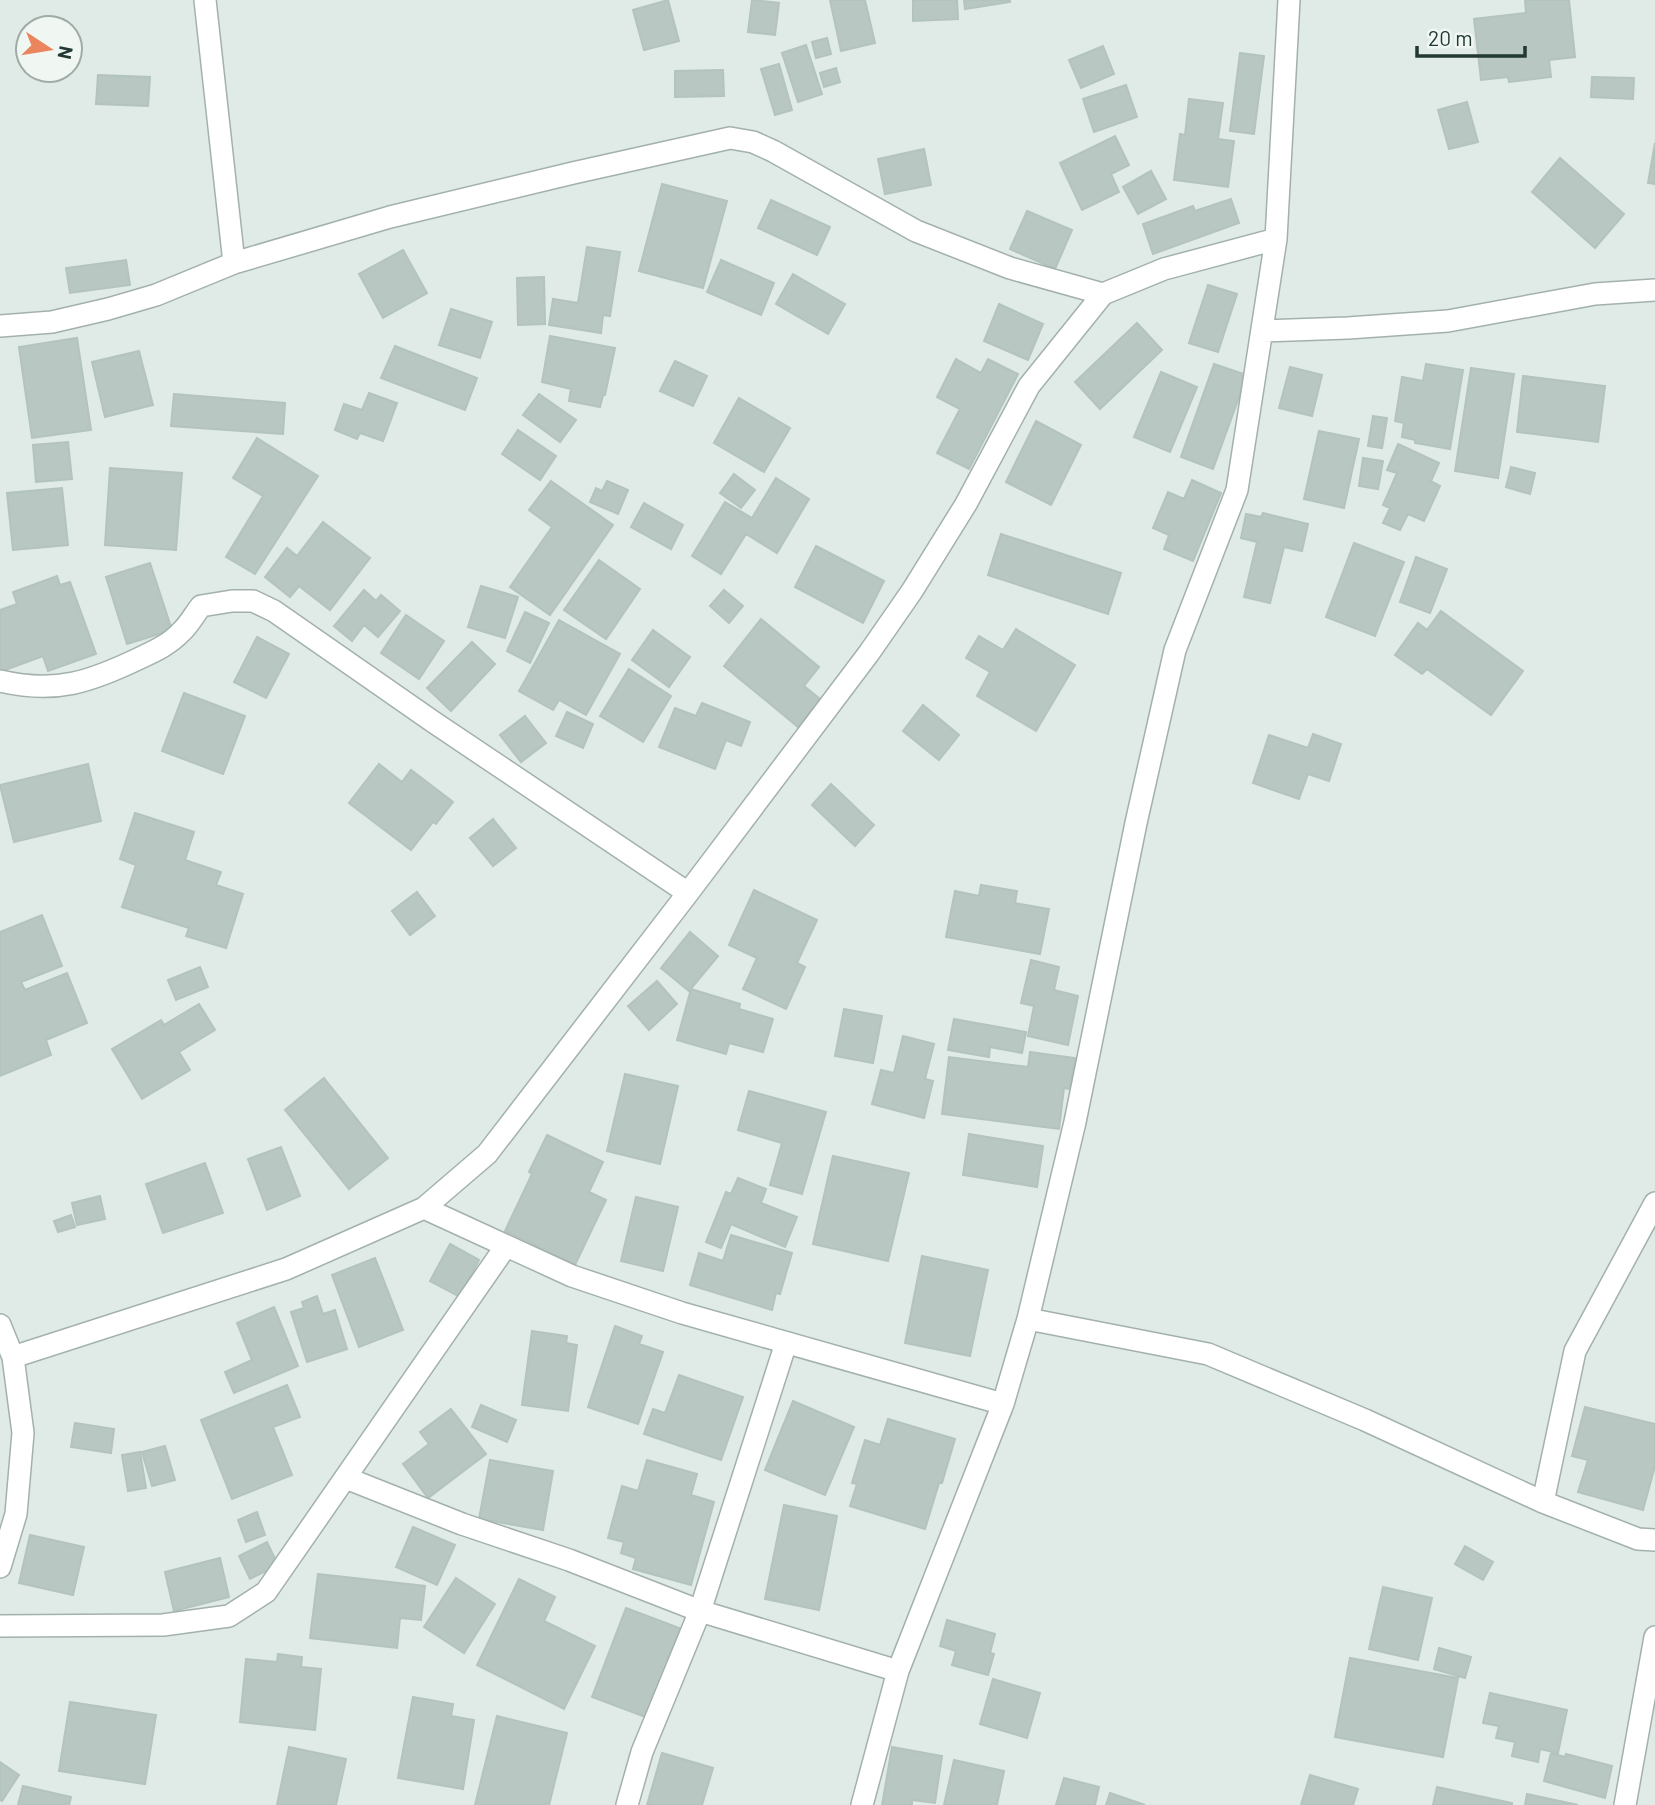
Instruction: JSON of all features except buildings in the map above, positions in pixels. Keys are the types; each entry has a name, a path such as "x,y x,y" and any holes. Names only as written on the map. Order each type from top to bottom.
{"street":[{"path":"205,0 234,263"},
{"path":"862,1805 898,1671 1003,1404 1028,1319 1075,1122 1136,823 1175,650 1237,490 1276,239 1289,0"},
{"path":"0,326 52,322 108,309 156,295 234,263 390,217 587,169 730,138 753,142 773,151 916,231 1010,268 1103,294"},
{"path":"13,1357 286,1269 424,1208 487,1154 876,643 966,504 1029,386 1103,294 1164,269 1276,239"},
{"path":"1262,331 1448,321 1595,294 1655,290"},
{"path":"0,681 25,687 63,687 106,674 163,646 181,632 201,606 253,601 274,611 688,893"},
{"path":"1544,1502 1575,1351 1655,1203"},
{"path":"424,1208 572,1276 682,1313 1003,1404"},
{"path":"0,1626 163,1625 229,1616 266,1592 506,1246"},
{"path":"1028,1319 1208,1354 1365,1420 1544,1502 1638,1539 1655,1540"},
{"path":"0,1325 13,1357 23,1433 16,1514 0,1567"},
{"path":"627,1805 642,1752 700,1611 786,1343"},
{"path":"346,1478 462,1524 569,1560 700,1611 898,1671"},
{"path":"1625,1805 1655,1637"}]}
